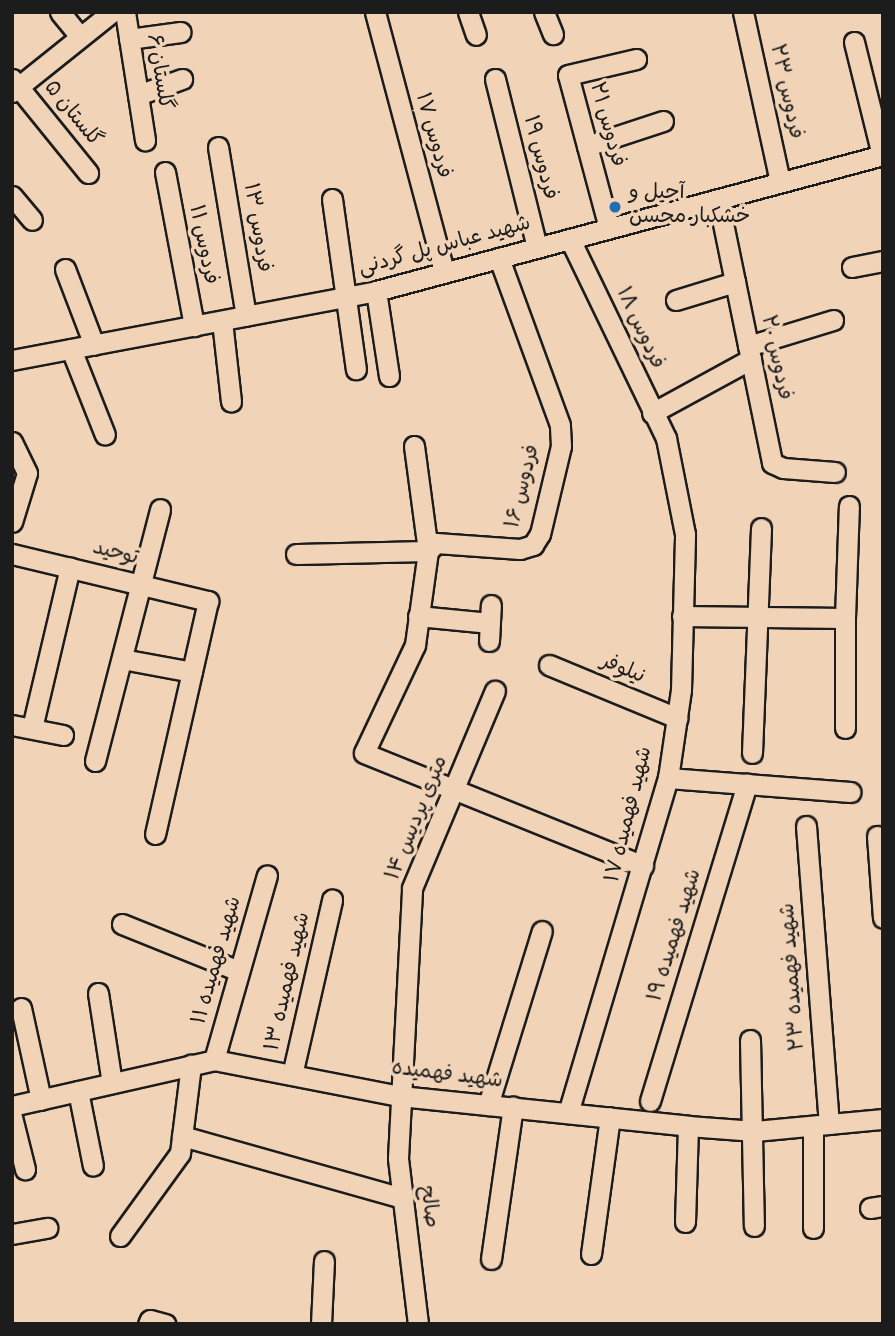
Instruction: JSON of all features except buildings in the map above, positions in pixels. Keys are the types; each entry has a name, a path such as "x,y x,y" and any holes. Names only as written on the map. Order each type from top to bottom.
{"street":[{"path":"60,12 80,37"},
{"path":"14,86 112,12"},
{"name":"گلستان ۶","path":"125,12 145,139"},
{"name":"فردوس ۱۷","path":"375,12 444,272"},
{"path":"468,12 476,35"},
{"path":"544,12 553,34"},
{"name":"فردوس ۲۳","path":"743,12 780,182"},
{"path":"129,39 181,32"},
{"path":"854,42 882,155"},
{"name":"فردوس ۲۱","path":"609,228 568,75 636,59"},
{"path":"138,95 182,79"},
{"name":"فردوس ۱۹","path":"495,79 537,247"},
{"name":"گلستان ۵","path":"14,86 88,173"},
{"path":"587,146 663,121"},
{"name":"فردوس ۱۳","path":"218,147 246,316"},
{"name":"شهید عباس پل گردنی","path":"12,360 345,298 882,155"},
{"name":"فردوس ۱۱","path":"165,172 194,326"},
{"path":"12,196 32,220"},
{"path":"332,198 356,369"},
{"name":"فردوس ۲۰","path":"718,199 772,463 783,468 835,471"},
{"name":"فردوس ۱۸","path":"570,239 666,438"},
{"name":"فردوس ۱۶","path":"296,554 428,551 436,543 520,549 533,545 540,534 561,446 560,425 499,258"},
{"path":"852,267 883,261"},
{"path":"65,269 94,345"},
{"path":"677,300 735,282"},
{"path":"376,290 389,376"},
{"path":"652,413 750,353 833,320"},
{"path":"222,321 231,401"},
{"path":"71,349 105,435"},
{"name":"شهید فهمیده ۱۷","path":"568,1113 668,778 677,718 685,534 666,438"},
{"path":"12,442 27,472 12,522"},
{"path":"414,446 428,551 415,645 364,753 643,866"},
{"path":"845,728 849,506"},
{"path":"95,761 160,509"},
{"path":"752,753 761,528"},
{"name":"توحید","path":"12,554 208,601 191,672"},
{"path":"32,728 70,568"},
{"path":"418,616 490,623"},
{"path":"682,616 845,618"},
{"path":"122,659 191,672 155,834"},
{"name":"نیلوفر","path":"549,665 677,718"},
{"name":"۱۴ متری پردیس","path":"400,1096 412,888 456,791 495,691"},
{"path":"12,725 63,735"},
{"path":"668,778 850,792"},
{"name":"شهید فهمیده ۱۹","path":"650,1101 747,784"},
{"name":"شهید فهمیده ۲۳","path":"806,827 821,1125 813,1228"},
{"path":"877,836 883,918"},
{"name":"شهید فهمیده ۱۱","path":"214,1060 267,875"},
{"name":"شهید فهمیده ۱۳","path":"292,1075 332,900"},
{"path":"122,924 239,971"},
{"path":"488,1105 542,931"},
{"path":"98,993 113,1083"},
{"path":"21,1008 41,1100"},
{"path":"750,1040 755,1131 754,1226"},
{"name":"شهید فهمیده","path":"12,1106 214,1060 400,1096 688,1126 755,1131 883,1119"},
{"path":"120,1236 180,1153 191,1065"},
{"path":"78,1091 93,1166"},
{"name":"صالح","path":"400,1096 398,1158 418,1324"},
{"path":"491,1259 513,1107"},
{"path":"12,1117 26,1168"},
{"path":"590,1254 610,1118"},
{"path":"685,1222 688,1126"},
{"path":"182,1136 403,1198"},
{"path":"12,1234 47,1228"},
{"path":"321,1324 324,1261"},
{"path":"148,1324 150,1320 164,1324"}],"place":[{"name":"آجیل و خشکبار محسن","path":"615,207"}]}
